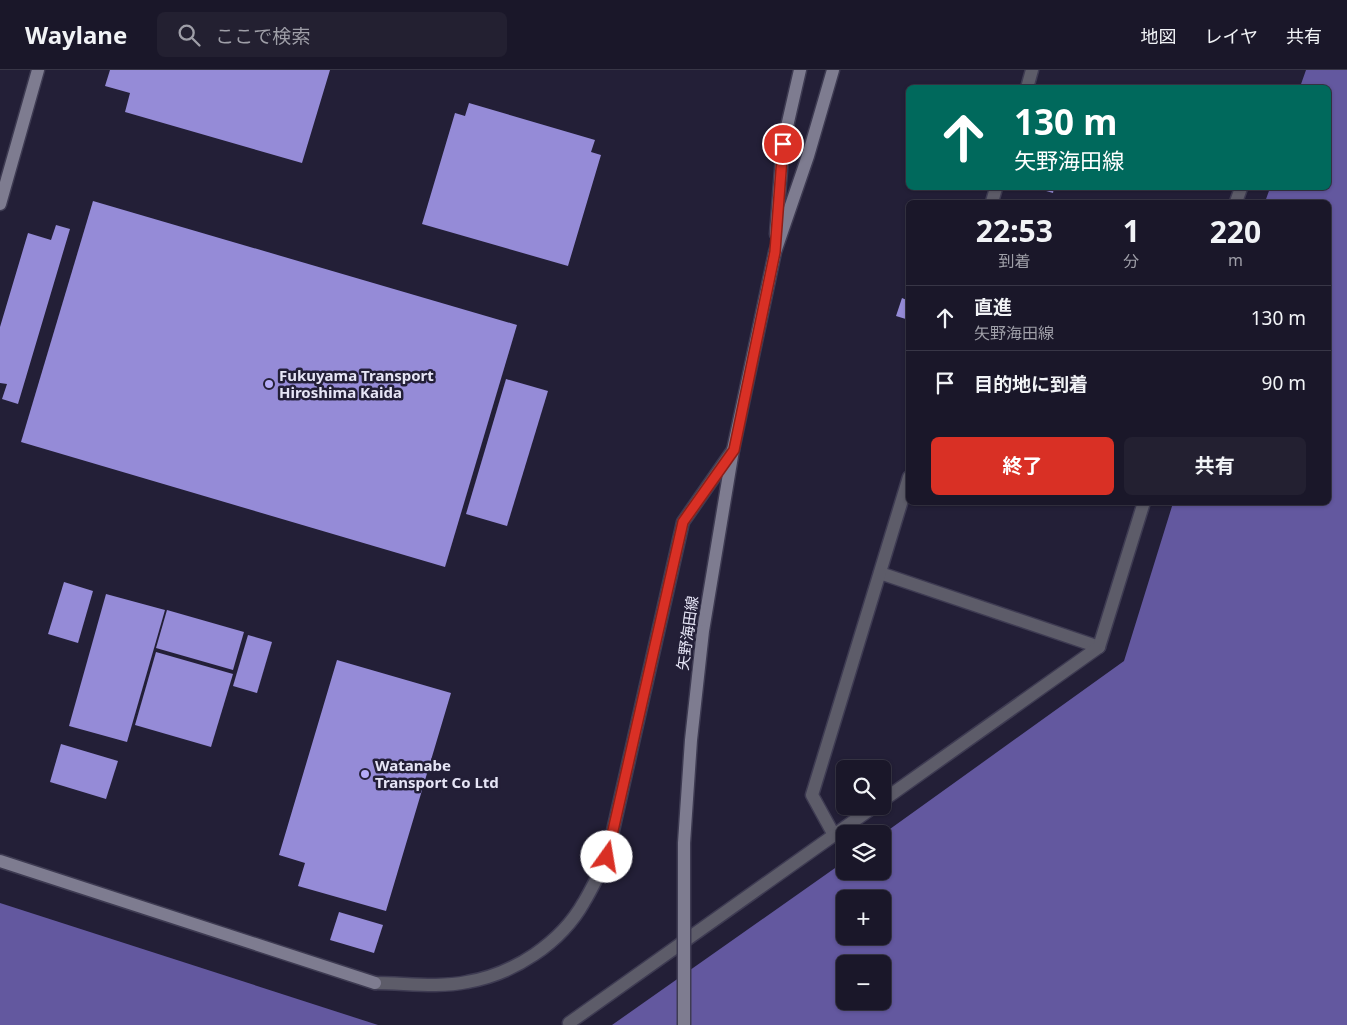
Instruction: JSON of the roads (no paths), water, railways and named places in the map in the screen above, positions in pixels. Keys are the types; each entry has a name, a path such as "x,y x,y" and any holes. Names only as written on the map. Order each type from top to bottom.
{"main road":[{"path":"0,204 38,70"},
{"name":"矢野海田線","path":"775,252 783,144 800,70"},
{"name":"矢野海田線","path":"684,1025 684,843 691,740 703,631 734,450 775,252 808,156 832,70"},
{"path":"0,860 375,983"}],"street":[{"path":"1027,85 1032,70"},
{"path":"375,983 467,982 506,970 535,954 556,936 584,903 607,857 683,522 734,450"},
{"path":"834,835 812,795 906,487"},
{"path":"891,795 1099,647 1143,505"},
{"path":"880,573 1099,647"},
{"path":"569,1023 862,815"}],"place":[{"name":"Fukuyama Transport Hiroshima Kaida","path":"269,384"},
{"name":"Watanabe Transport Co Ltd","path":"365,774"}]}
